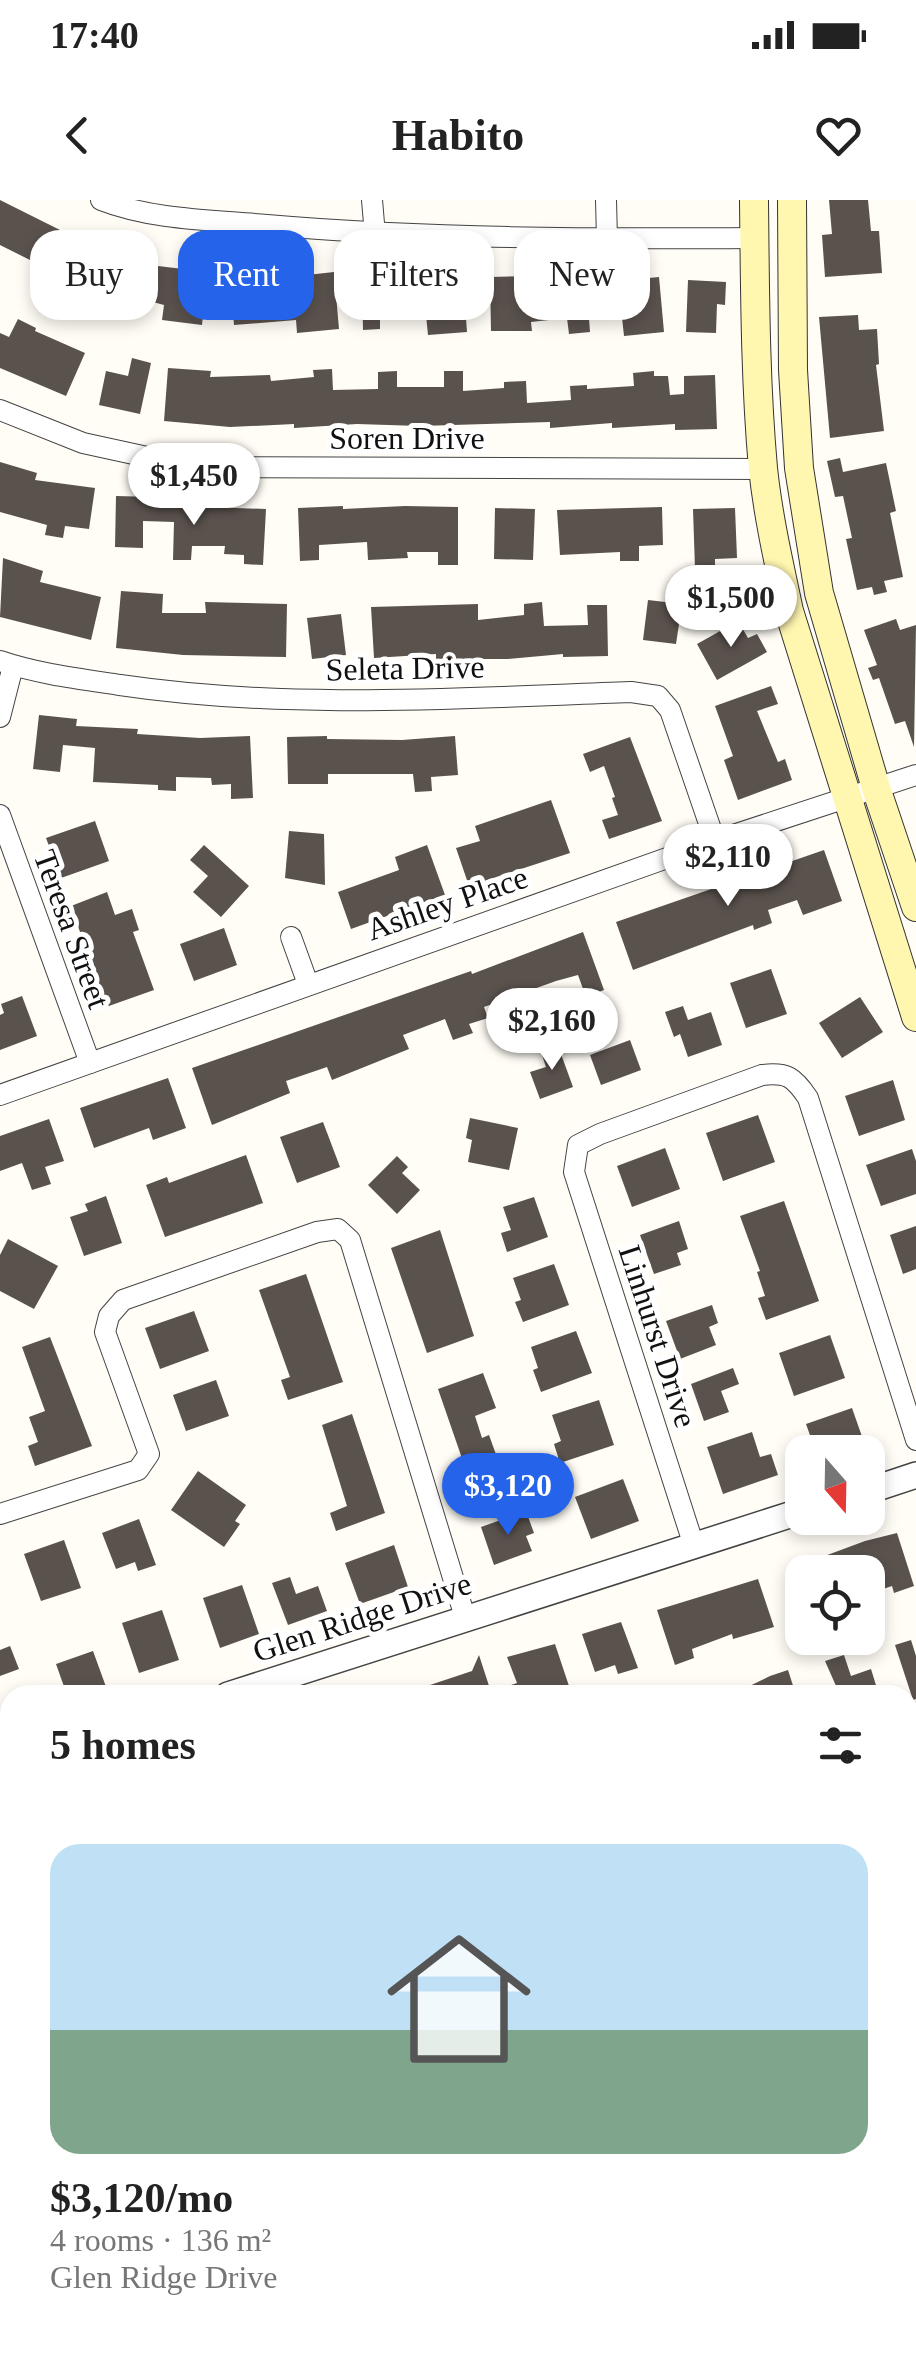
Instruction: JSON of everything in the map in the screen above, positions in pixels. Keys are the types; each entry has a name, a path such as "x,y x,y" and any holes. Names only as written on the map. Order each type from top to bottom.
{"main road":[{"path":"754,200 757,368 764,469 788,611 916,1017"},
{"path":"792,200 793,370 799,468 818,593 916,907"}],"street":[{"path":"102,200 123,209 195,219 334,231"},
{"path":"372,200 375,230"},
{"path":"606,200 607,230"},
{"path":"650,239 754,238"},
{"name":"Soren Drive","path":"0,410 83,443 194,467 764,469"},
{"path":"0,717 6,664"},
{"name":"Seleta Drive","path":"6,664 147,689 237,698 631,692 658,696 670,710 715,840"},
{"name":"Ashley Place","path":"0,1094 715,840 916,776"},
{"name":"Teresa Street","path":"0,815 4,847 90,1064"},
{"path":"292,938 308,984"},
{"name":"Linhurst Drive","path":"694,1546 574,1172 578,1144 762,1075 784,1072 796,1080 808,1098 916,1440"},
{"path":"0,1514 138,1470 149,1454 105,1332 109,1316 123,1300 317,1232 338,1230 350,1240 465,1618"},
{"path":"885,1485 916,1475"},
{"name":"Glen Ridge Drive","path":"275,1685 465,1618 785,1517"}],"building":[{"path":"0,200 60,230 30,230 30,260 0,245"},
{"path":"829,200 868,200 871,231 879,231 882,273 825,277 822,235 832,234"},
{"path":"158,266 178,268 178,320 203,320 202,325 162,320 164,305 158,303"},
{"path":"334,272 334,320 338,320 339,329 297,333 296,320 314,320 314,274"},
{"path":"514,276 514,320 549,320 531,322 532,331 491,331 494,277"},
{"path":"659,277 664,332 624,336 622,320 650,320 650,278"},
{"path":"688,280 726,282 725,305 717,304 716,333 686,332"},
{"path":"858,315 859,330 877,329 876,365 884,431 830,438 819,317"},
{"path":"18,319 36,328 35,331 85,353 66,396 0,368 0,333 9,337"},
{"path":"234,320 296,320 234,325"},
{"path":"363,320 380,320 380,329 363,330"},
{"path":"426,320 466,320 467,332 428,335"},
{"path":"567,320 589,320 590,332 569,334"},
{"path":"132,358 151,363 140,414 99,405 106,371 128,376"},
{"path":"168,368 211,371 210,377 270,375 271,381 314,377 313,370 332,369 333,390 378,389 378,372 397,371 397,387 444,387 444,371 463,371 463,391 504,388 504,382 526,381 527,403 571,400 570,386 634,386 633,373 654,371 654,376 668,376 670,395 684,394 684,376 715,375 717,429 675,430 675,424 612,428 612,423 550,428 550,422 294,428 294,424 230,427 164,421"},
{"path":"840,458 843,472 886,463 896,511 890,513 903,577 884,581 887,592 874,595 872,587 857,590 846,539 852,538 843,496 835,497 827,461"},
{"path":"0,462 37,473 35,480 95,488 89,529 65,526 63,538 45,535 47,525 0,512"},
{"path":"116,496 154,497 154,505 266,509 263,565 244,564 244,555 224,554 225,546 192,546 191,560 173,560 174,522 143,521 143,548 115,547"},
{"path":"458,507 458,565 438,565 438,552 407,552 408,558 368,560 367,542 319,545 319,560 300,561 298,508"},
{"path":"662,507 663,545 639,546 639,561 620,561 620,552 560,555 557,510"},
{"path":"495,508 535,509 533,560 494,559"},
{"path":"735,508 737,558 715,559 715,568 695,569 693,509"},
{"path":"3,558 43,571 40,582 101,597 91,640 0,617"},
{"path":"121,591 163,594 162,613 206,613 205,602 287,604 286,657 183,655 116,648"},
{"path":"648,600 682,604 676,644 643,640"},
{"path":"542,602 544,626 588,625 587,605 607,605 608,656 436,659 436,654 374,658 371,607 478,604 478,620 524,615 524,604"},
{"path":"341,614 346,655 312,659 307,618"},
{"path":"896,619 900,630 916,625 914,747 905,721 895,724 879,678 873,680 868,668 877,665 864,630"},
{"path":"738,621 748,638 757,634 767,652 717,680 697,644"},
{"path":"771,686 778,704 757,711 778,762 785,759 792,780 738,800 724,760 733,756 715,706"},
{"path":"39,715 77,719 76,726 138,729 137,734 250,736 253,798 231,799 231,784 212,785 211,778 176,777 176,791 158,790 158,785 93,782 95,748 63,745 60,772 33,769"},
{"path":"455,736 458,775 431,777 432,791 415,792 413,774 328,774 328,784 288,784 287,737 402,740"},
{"path":"630,737 662,821 609,839 602,820 618,815 612,798 615,797 604,766 590,772 583,754"},
{"path":"551,800 570,853 469,886 456,848 480,841 475,826"},
{"path":"95,821 109,861 61,878 46,838"},
{"path":"289,831 324,834 325,885 285,878"},
{"path":"204,845 249,886 221,917 193,892 208,876 190,860"},
{"path":"427,845 445,895 351,929 338,892 399,870 395,857"},
{"path":"824,850 842,901 803,915 797,900 768,910 772,923 754,930 753,925 633,970 616,922"},
{"path":"107,892 115,915 132,909 139,930 133,932 154,990 106,1007 71,906"},
{"path":"224,928 237,965 194,981 180,944"},
{"path":"583,932 604,990 586,997 578,975 556,981 484,1007 488,1018 469,1024 473,1033 453,1040 445,1019 403,1035 409,1049 332,1080 327,1067 286,1081 290,1093 212,1125 192,1068 471,971 472,974"},
{"path":"771,969 787,1014 746,1028 730,983"},
{"path":"22,996 37,1036 0,1050 0,1015 4,1013 1,1004"},
{"path":"860,997 883,1032 842,1058 819,1023"},
{"path":"683,1006 688,1020 711,1012 722,1045 688,1057 680,1034 674,1037 665,1012"},
{"path":"630,1040 641,1070 601,1085 590,1055"},
{"path":"557,1043 573,1087 540,1099 530,1072 546,1067 540,1049"},
{"path":"168,1078 186,1128 153,1140 149,1128 94,1148 80,1108"},
{"path":"893,1080 905,1120 859,1136 845,1096"},
{"path":"758,1115 775,1162 723,1181 706,1133"},
{"path":"470,1118 518,1128 509,1170 468,1162 472,1140 466,1138"},
{"path":"49,1119 64,1161 45,1167 51,1184 32,1190 22,1163 0,1171 0,1136"},
{"path":"323,1122 340,1167 297,1183 280,1137"},
{"path":"665,1148 680,1189 632,1207 617,1166"},
{"path":"912,1149 916,1194 881,1206 866,1165"},
{"path":"246,1155 263,1203 165,1237 146,1185 167,1177 169,1183"},
{"path":"397,1156 408,1167 402,1173 420,1190 397,1214 368,1185"},
{"path":"106,1196 122,1243 84,1256 70,1217 88,1211 85,1204"},
{"path":"534,1197 548,1237 507,1252 501,1233 511,1230 503,1207"},
{"path":"784,1201 819,1301 766,1320 758,1298 765,1296 757,1272 760,1271 740,1216"},
{"path":"679,1221 688,1249 677,1253 681,1265 654,1274 640,1235"},
{"path":"916,1226 916,1269 903,1274 890,1235"},
{"path":"440,1230 474,1336 427,1353 391,1248"},
{"path":"8,1239 58,1266 34,1309 0,1291 0,1255"},
{"path":"554,1264 569,1305 523,1322 515,1302 521,1300 513,1278"},
{"path":"306,1274 343,1382 288,1400 281,1380 290,1377 259,1290"},
{"path":"712,1305 718,1323 709,1327 716,1345 680,1359 666,1321"},
{"path":"194,1311 209,1351 160,1369 145,1328"},
{"path":"576,1331 592,1373 541,1392 533,1370 538,1368 531,1347"},
{"path":"830,1335 845,1378 794,1396 779,1353"},
{"path":"50,1337 92,1446 35,1466 28,1446 38,1442 29,1417 45,1411 22,1347"},
{"path":"733,1368 739,1384 721,1391 729,1412 704,1421 691,1384"},
{"path":"483,1373 496,1408 475,1416 482,1438 489,1435 507,1485 475,1496 438,1389"},
{"path":"216,1380 229,1416 186,1431 173,1395"},
{"path":"599,1400 614,1445 560,1463 554,1444 561,1441 552,1415"},
{"path":"852,1408 861,1435 810,1435 806,1424"},
{"path":"352,1414 385,1513 336,1531 330,1513 347,1506 322,1425"},
{"path":"752,1432 760,1457 771,1454 778,1475 723,1494 707,1447"},
{"path":"198,1471 246,1505 235,1521 240,1524 224,1547 171,1510"},
{"path":"623,1479 639,1521 591,1539 575,1497"},
{"path":"526,1511 534,1533 526,1536 532,1551 494,1565 481,1527"},
{"path":"139,1519 156,1565 138,1571 135,1562 116,1569 102,1533"},
{"path":"897,1533 914,1586 894,1593 892,1586 885,1588 885,1555 827,1555"},
{"path":"64,1540 81,1588 41,1601 24,1554"},
{"path":"394,1545 408,1587 360,1604 345,1563"},
{"path":"290,1577 296,1594 318,1586 327,1611 288,1625 272,1583"},
{"path":"758,1579 774,1627 733,1639 732,1634 692,1649 694,1658 675,1665 657,1610"},
{"path":"242,1585 259,1634 220,1648 203,1598"},
{"path":"162,1610 179,1660 139,1673 122,1623"},
{"path":"621,1622 638,1668 618,1674 615,1665 595,1672 582,1634"},
{"path":"911,1640 916,1656 916,1685 908,1685 895,1645"},
{"path":"555,1644 569,1685 511,1685 517,1683 507,1657"},
{"path":"10,1646 19,1669 0,1676 0,1650"},
{"path":"93,1651 105,1685 63,1685 56,1664"},
{"path":"479,1655 489,1685 430,1685 472,1671"},
{"path":"844,1655 851,1676 871,1669 876,1685 836,1685 825,1661"},
{"path":"788,1670 793,1685 752,1685"}]}
